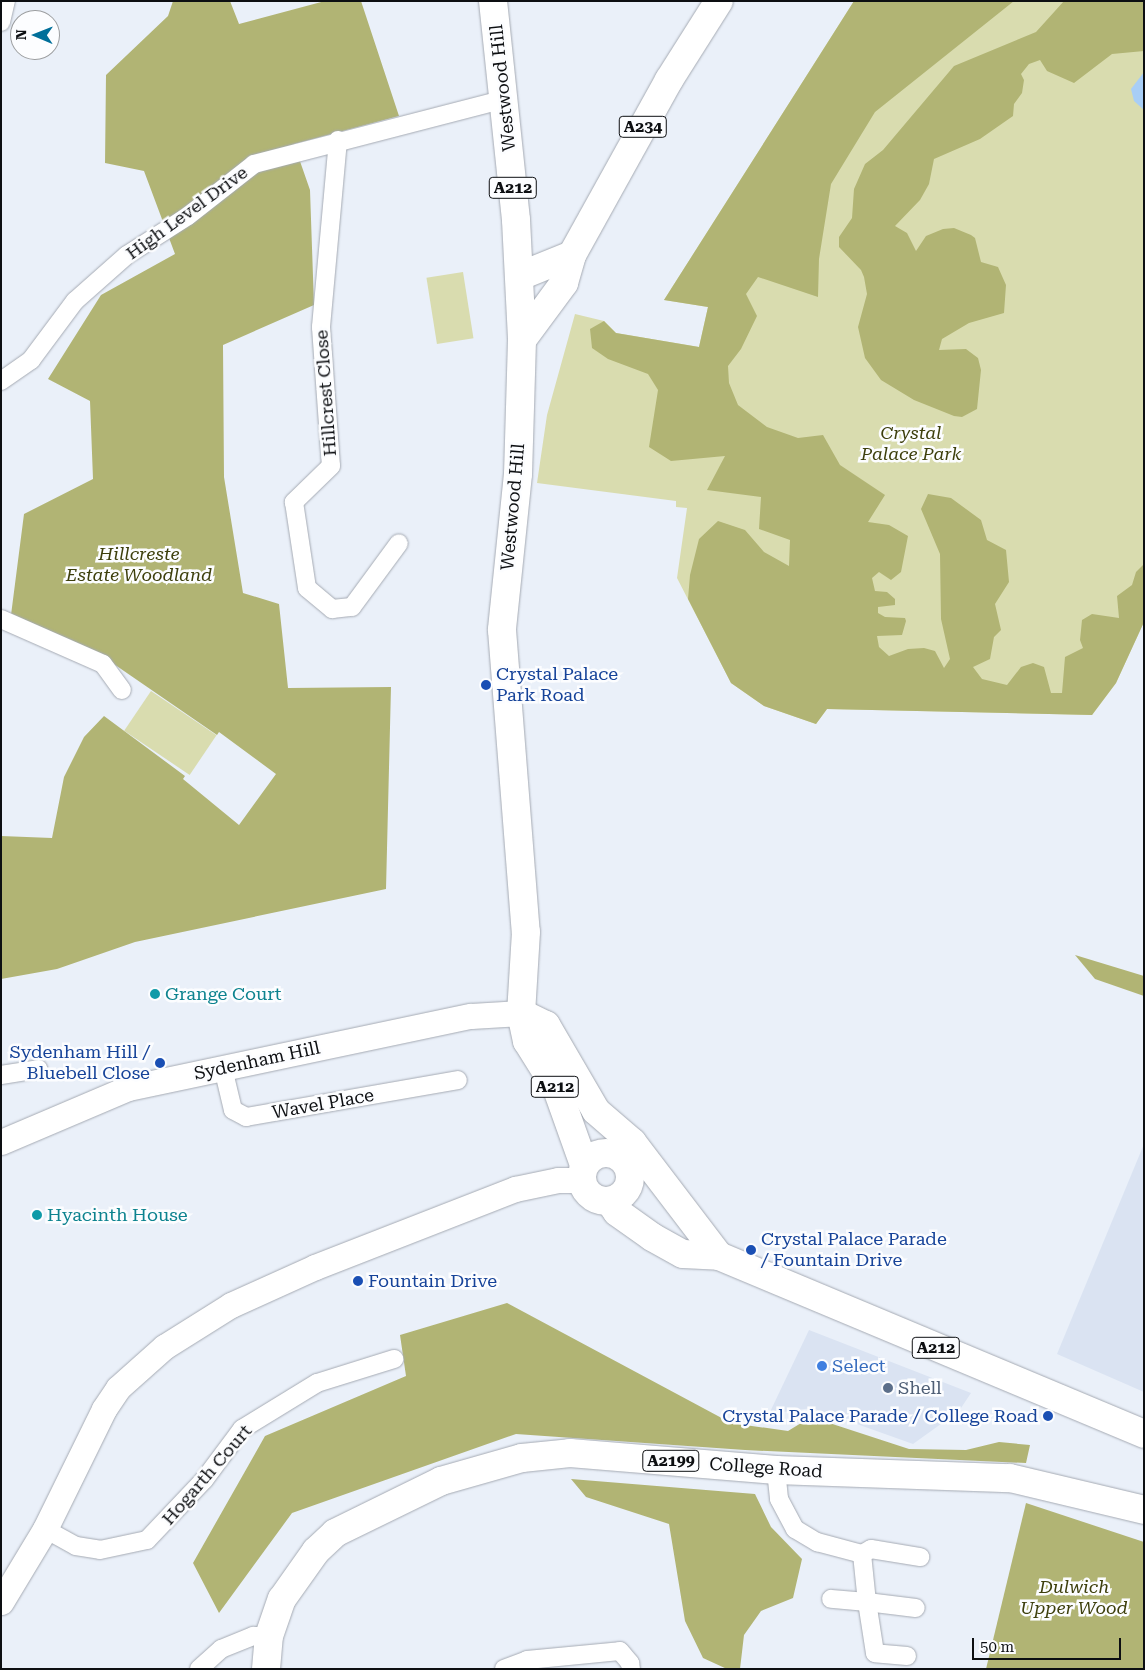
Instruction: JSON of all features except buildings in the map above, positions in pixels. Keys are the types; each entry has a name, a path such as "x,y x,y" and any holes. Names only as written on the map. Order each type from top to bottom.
{"main road":[{"name":"Westwood Hill","path":"493,1 505,99 520,276 522,340 518,474 502,630 526,932 521,1013 527,1042 557,1089 583,1172"},
{"name":"A234","path":"521,379 556,310 572,255 669,80 719,1"},
{"path":"520,276 572,255"},
{"name":"A234","path":"522,340 564,283"},
{"name":"A212","path":"521,1013 546,1025 596,1111 611,1153 637,1167 702,1235 719,1256"},
{"name":"A212","path":"596,1111 632,1142 637,1167"},
{"path":"583,1172 596,1155 611,1153"},
{"path":"610,1202 623,1195 637,1167"},
{"name":"A212","path":"583,1172 590,1196 610,1202 617,1212 645,1232 684,1254 719,1256 1144,1434"},
{"name":"College Road","path":"269,1636 282,1600 316,1551 335,1533 449,1478 522,1458 570,1453 776,1470 1010,1478 1144,1510"},
{"name":"A2199","path":"266,1669 269,1636"}],"street":[{"path":"1,22 6,1"},
{"name":"High Level Drive","path":"1,381 31,360 75,300 127,255 188,216 254,164 338,140 505,99"},
{"name":"Hillcrest Close","path":"338,140 322,327 331,466 294,502 307,588 332,609 352,607 399,543"},
{"path":"1,619 102,664 122,690"},
{"name":"Sydenham Hill","path":"1,1142 128,1088 471,1016 521,1013"},
{"name":"Wavel Place","path":"223,1068 233,1110 246,1117 458,1080"},
{"path":"1,1075 39,1069"},
{"path":"1,1602 44,1529 118,1388 164,1347 231,1305 315,1267 516,1189 558,1180 583,1172"},
{"name":"Hogarth Court","path":"44,1529 76,1546 100,1550 147,1540 204,1480 242,1429 317,1382 394,1359"},
{"path":"776,1470 779,1499 795,1530 817,1542 862,1554 871,1549 920,1557"},
{"path":"862,1554 875,1653 907,1656"},
{"path":"831,1599 916,1608"},
{"path":"199,1669 221,1649 253,1636 269,1636"},
{"path":"504,1669 620,1651 630,1663 631,1669"}],"shaded area":[{"path":"1144,1144 1144,1392 1057,1354"},
{"path":"809,1330 971,1393 959,1411 913,1444 812,1408 769,1414"}],"green space":[{"name":"Hillcreste Estate Woodland","path":"173,1 230,1 239,24 325,1 361,1 399,116 294,144 310,190 314,305 223,345 224,477 243,593 279,604 288,688 391,687 386,889 135,942 57,969 1,979 1,836 52,838 64,777 84,737 104,716 185,776 183,779 239,825 276,774 219,732 217,735 108,660 11,615 24,514 93,479 90,401 48,379 101,295 175,254 144,171 105,163 106,75 168,16"},
{"name":"Crystal Palace Park","path":"854,1 1144,1 1144,622 1116,683 1092,715 827,709 816,724 764,706 731,683 677,578 687,508 676,507 676,501 537,483 547,415 575,314 604,321 616,333 699,347 708,307 664,300"},
{"path":"854,1 1014,1 875,112 831,184 819,259 818,297 758,277 746,294 757,316 741,349 728,366 729,383 738,405 767,427 798,438 823,435 840,465 885,495 868,522 889,525 908,536 901,572 891,580 879,572 872,578 875,591 887,592 895,599 895,605 878,607 878,613 885,617 905,618 906,621 902,635 877,636 879,647 889,656 908,649 924,648 935,651 944,668 950,659 941,619 940,554 921,509 928,494 951,498 981,520 987,540 1006,550 1009,582 995,604 1001,630 994,637 990,659 973,667 982,679 1007,685 1021,667 1033,663 1044,667 1051,693 1062,693 1065,657 1083,648 1080,640 1082,620 1092,614 1119,618 1117,596 1132,585 1136,572 1144,564 1144,622 1116,683 1092,715 827,709 816,724 764,706 731,683 688,599 690,575 699,539 718,521 745,530 764,552 789,566 790,540 759,529 761,497 707,490 725,456 671,461 649,447 658,390 648,374 608,359 592,348 590,329 604,321 616,333 699,347 708,307 664,300"},
{"path":"1064,1 1144,1 1144,51 1112,54 1074,83 1047,71 1040,60 1029,64 1021,74 1024,80 1022,93 1014,104 1013,116 980,139 934,159 929,184 920,200 895,226 907,233 916,251 926,236 943,229 954,228 971,235 975,238 981,262 998,267 1006,285 1004,313 969,323 942,339 939,350 966,349 978,358 981,370 977,409 962,417 954,416 914,400 881,380 865,358 858,327 867,294 864,277 861,270 839,247 839,237 852,218 854,189 865,164 883,150 954,66 1036,32"},
{"path":"463,272 473,338 437,344 426,278"},
{"path":"151,691 216,735 190,775 124,731"},
{"path":"1075,955 1144,976 1144,996 1095,979"},
{"path":"507,1303 731,1423 788,1431 811,1417 909,1449 966,1450 999,1442 1030,1445 1026,1463 745,1450 516,1434 292,1513 219,1613 193,1563 265,1436 406,1376 400,1335"},
{"path":"571,1479 755,1494 771,1527 802,1559 793,1598 761,1611 744,1635 740,1669 727,1669 703,1658 685,1621 669,1524 586,1497"},
{"name":"Dulwich Upper Wood","path":"1026,1503 1144,1542 1144,1669 986,1669"}],"water":[{"path":"1144,72 1144,110 1134,101 1131,89"}],"place":[{"name":"Crystal Palace Park Road","path":"486,685"},
{"name":"Grange Court","path":"155,994"},
{"name":"Sydenham Hill / Bluebell Close","path":"160,1063"},
{"name":"Hyacinth House","path":"37,1215"},
{"name":"Crystal Palace Parade / Fountain Drive","path":"751,1250"},
{"name":"Fountain Drive","path":"358,1281"},
{"name":"Select","path":"822,1366"},
{"name":"Shell","path":"888,1388"},
{"name":"Crystal Palace Parade / College Road","path":"1048,1416"}]}
